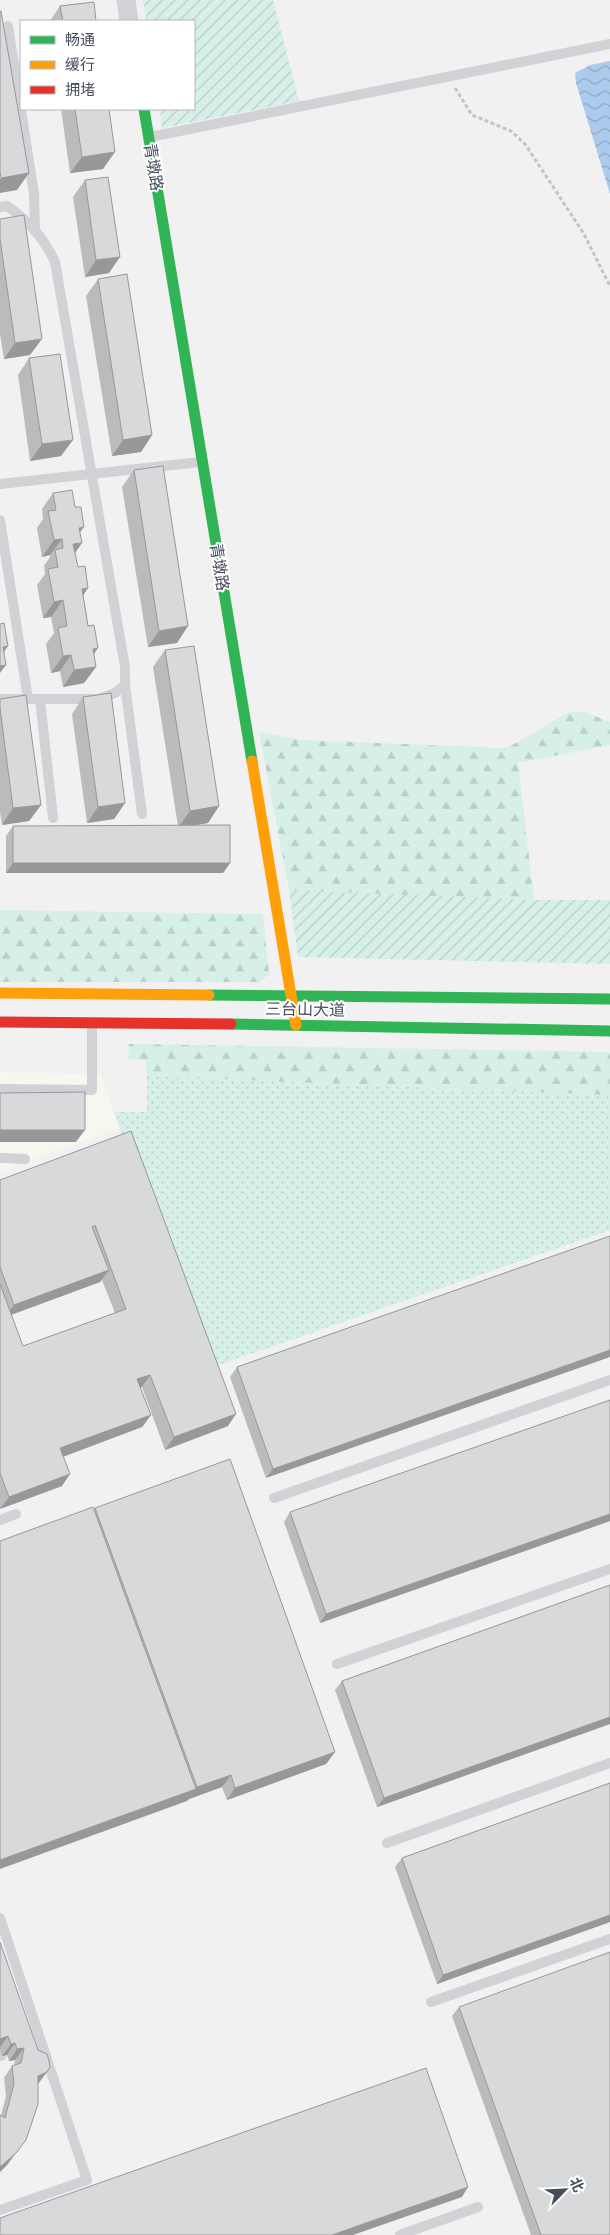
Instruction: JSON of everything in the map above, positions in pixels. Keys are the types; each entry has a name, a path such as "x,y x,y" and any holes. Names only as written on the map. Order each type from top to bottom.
{"main road":[{"name":"青墩路","path":"144,110 296,1024"},
{"name":"三台山大道","path":"0,993 92,1008 296,1024 610,1031"},
{"name":"三台山大道","path":"0,1022 92,1008 292,996 610,998"}],"street":[{"path":"126,0 129,20"}],"lane":[{"path":"8,26 20,104"},
{"path":"149,138 610,44"},
{"path":"21,110 34,194 35,229"},
{"path":"0,207 6,206 35,229 49,249 55,262 126,667 125,685 142,814"},
{"path":"0,484 203,462"},
{"path":"0,520 28,699"},
{"path":"0,699 98,699 115,693 125,685"},
{"path":"40,699 53,818"},
{"path":"0,1089 92,1090 92,1008"},
{"path":"0,1158 25,1159"},
{"path":"274,1498 610,1380"},
{"path":"0,1520 16,1514"},
{"path":"337,1664 610,1569"},
{"path":"387,1842 610,1763"},
{"path":"0,1918 38,2044 87,2180 0,2210"},
{"path":"431,2002 610,1939"},
{"path":"403,2234 478,2207"}],"path":[{"path":"449,76 463,103 472,115 511,131 525,144 584,234 610,286"}],"shaded area":[{"path":"0,1072 101,1074 120,1128 0,1171"}],"green space":[{"path":"143,0 273,0 299,101 162,128 160,110 195,110 195,20 146,20"},
{"path":"571,712 585,712 610,722 610,745 518,763 534,900 300,893 289,890 259,732 301,740 506,748"},
{"path":"289,890 534,900 610,900 610,964 298,957"},
{"path":"0,910 263,914 269,975 258,982 0,982"},
{"path":"129,1044 610,1052 610,1095 147,1076 145,1060 128,1059"},
{"path":"147,1076 610,1095 610,1230 207,1369 114,1112 147,1112"}],"water":[{"path":"610,61 610,194 576,83 575,73 590,65"}],"building":[{"path":"94,2 96,20 63,20 60,6"},
{"path":"0,11 29,173 1,178 0,172"},
{"path":"75,110 109,110 115,152 82,157"},
{"path":"108,177 120,257 96,260 85,180"},
{"path":"24,215 42,339 15,343 0,239 0,219"},
{"path":"127,274 152,435 123,440 98,279"},
{"path":"60,354 73,440 42,444 29,358"},
{"path":"163,466 188,626 159,631 134,470"},
{"path":"72,490 75,507 81,507 84,527 79,528 82,543 73,544 78,567 85,566 88,588 82,589 88,626 94,625 98,648 93,649 96,667 74,670 71,655 63,656 58,628 67,626 63,600 54,602 48,569 58,567 55,550 63,548 62,539 54,540 48,511 56,510 53,493"},
{"path":"4,623 8,646 3,647 6,665 0,666 0,624"},
{"path":"194,646 219,806 190,811 165,650"},
{"path":"111,693 125,803 98,807 83,697"},
{"path":"26,695 41,805 13,808 0,699"},
{"path":"230,825 230,863 13,863 13,826"},
{"path":"85,1092 85,1130 0,1130 0,1093"},
{"path":"131,1131 236,1414 174,1437 150,1375 137,1379 151,1415 60,1448 70,1474 9,1497 0,1473 0,1284 23,1346 126,1309 95,1225 92,1227 109,1270 14,1305 0,1267 0,1180"},
{"path":"610,1236 610,1350 273,1469 237,1367"},
{"path":"610,1400 610,1514 326,1614 290,1512"},
{"path":"230,1459 335,1752 235,1788 231,1775 197,1787 95,1508"},
{"path":"93,1507 196,1789 0,1860 0,1541"},
{"path":"610,1585 610,1717 384,1798 342,1681"},
{"path":"610,1783 610,1915 443,1975 402,1858"},
{"path":"0,1942 38,2050 47,2054 50,2067 47,2072 38,2076 38,2104 26,2140 16,2153 0,2167 0,2115 5,2118 14,2084 12,2066 21,2063 24,2048 17,2049 15,2043 11,2044 8,2036 0,2039"},
{"path":"610,1952 610,2235 541,2235 459,2007"},
{"path":"426,2068 468,2187 332,2235 0,2235 0,2218"}],"traffic: fast":[{"path":"144,110 252,761"},
{"path":"209,995 610,999"},
{"path":"231,1024 610,1031"}],"traffic: slow":[{"path":"252,761 296,1025"},
{"path":"0,993 209,995"}],"traffic: jam":[{"path":"0,1022 231,1024"}]}
